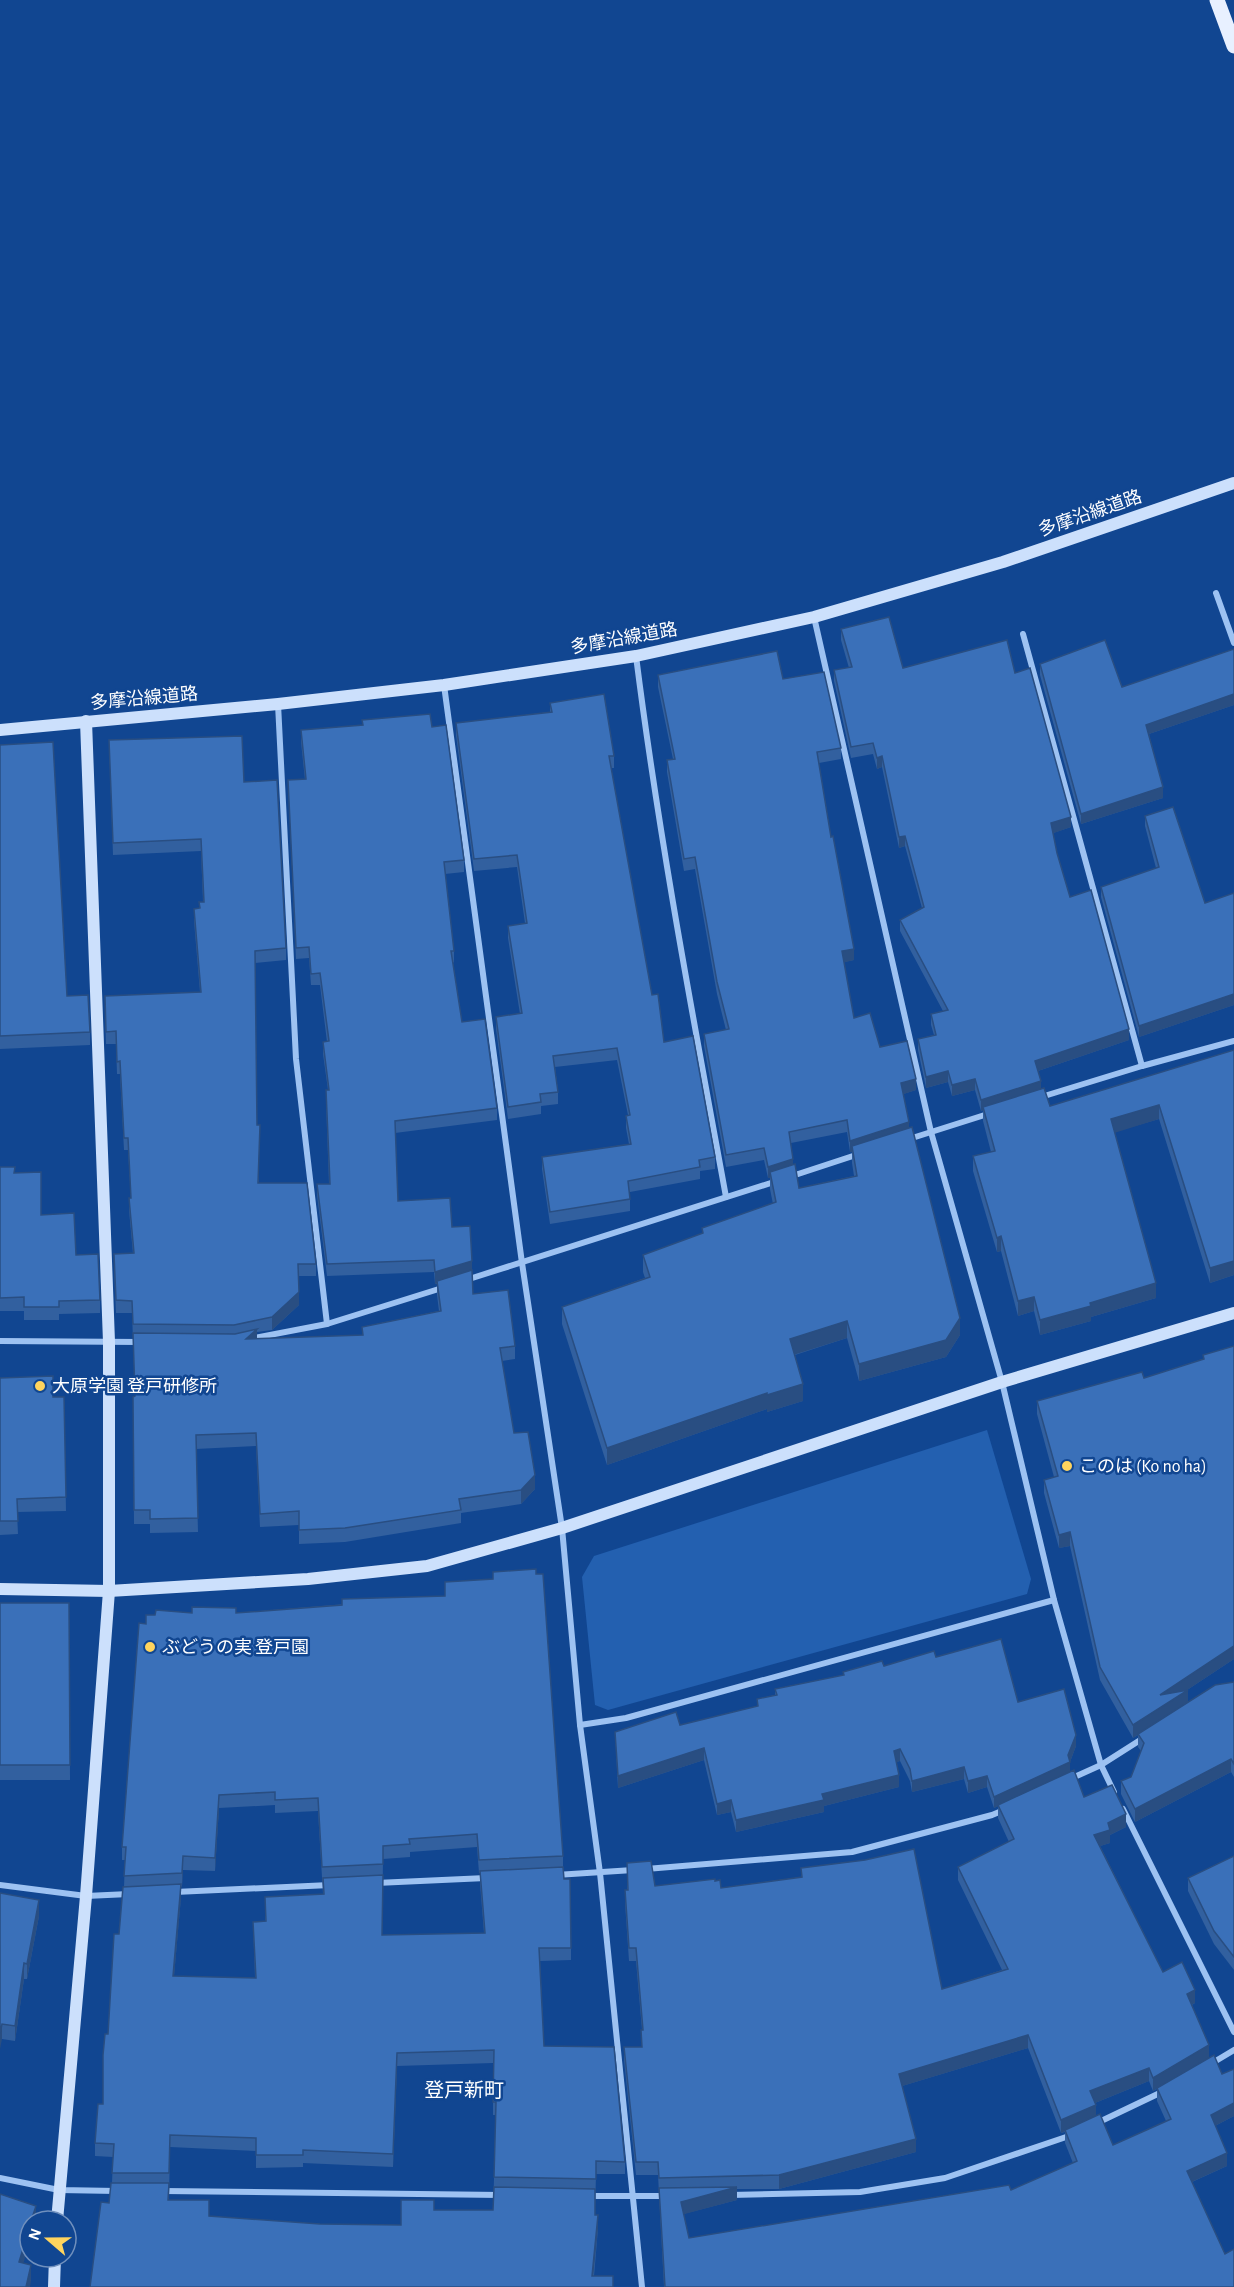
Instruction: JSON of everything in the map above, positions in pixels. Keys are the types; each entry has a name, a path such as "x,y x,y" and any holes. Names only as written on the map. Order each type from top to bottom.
{"main road":[{"path":"1217,0 1234,46"}],"street":[{"name":"多摩沿線道路","path":"0,730 278,704 444,685 636,656 814,617 1003,562 1234,483"},
{"path":"1216,593 1234,643"},
{"path":"814,617 931,1132 1002,1382 1054,1600 1101,1765 1234,2032"},
{"path":"1023,634 1142,1066"},
{"path":"636,656 649,761 674,914 726,1197"},
{"path":"444,685 522,1263 562,1528 580,1725 600,1873 642,2287"},
{"path":"278,704 296,1059 327,1324"},
{"path":"58,2209 86,1896 109,1591 109,1342 86,721"},
{"path":"1031,1101 1142,1066 1234,1041"},
{"path":"897,1143 998,1111"},
{"path":"457,1283 862,1154"},
{"path":"247,1340 327,1324 446,1287"},
{"path":"0,1589 109,1591 308,1579 427,1566 562,1528 1002,1382 1234,1313"},
{"path":"0,1341 143,1342"},
{"path":"580,1725 626,1718 1054,1600"},
{"path":"1061,1783 1101,1765 1148,1734"},
{"path":"552,1875 852,1852 992,1815 1012,1806"},
{"path":"373,1883 492,1878"},
{"path":"0,1885 86,1896 134,1894"},
{"path":"169,1892 337,1885"},
{"path":"1207,2067 1234,2050"},
{"path":"1088,2127 1170,2088"},
{"path":"723,2195 860,2192 945,2178 1078,2132"},
{"path":"0,2178 59,2190 131,2191"},
{"path":"155,2191 512,2195"},
{"path":"584,2196 677,2196"},
{"path":"54,2287 55,2269"}],"shaded area":[{"path":"987,1430 1031,1579 1027,1594 608,1710 595,1705 582,1577 594,1556"}],"building":[{"path":"889,617 903,668 1007,640 1015,673 1030,668 1071,817 1051,823 1057,853 1070,897 1091,890 1129,1029 1035,1061 1041,1081 981,1100 975,1079 952,1085 948,1071 926,1077 918,1039 936,1035 931,1014 948,1010 900,920 924,907 905,836 899,837 882,756 877,758 873,743 851,747 834,670 852,667 841,629"},
{"path":"1105,640 1122,687 1234,649 1234,694 1146,725 1163,787 1081,814 1040,664"},
{"path":"777,651 783,679 824,672 841,748 817,752 831,837 833,836 854,949 842,951 854,1018 870,1013 880,1047 907,1041 916,1079 901,1083 909,1122 850,1141 847,1120 789,1132 793,1159 768,1167 764,1148 726,1155 704,1034 729,1029 717,982 695,857 684,859 667,760 675,759 658,675"},
{"path":"604,694 614,756 609,756 652,995 658,994 664,1042 693,1036 715,1157 699,1160 700,1167 628,1181 630,1199 550,1212 542,1157 631,1144 626,1116 630,1115 617,1048 553,1056 558,1092 540,1094 541,1102 508,1107 496,1017 522,1013 508,926 527,923 517,855 474,859 456,723 552,712 550,703"},
{"path":"430,714 432,727 446,725 464,860 444,862 454,951 451,951 462,1022 485,1019 497,1108 395,1121 398,1201 450,1198 452,1227 470,1226 472,1261 435,1272 434,1260 327,1264 317,1184 330,1184 326,1090 329,1090 323,1042 329,1041 320,973 311,974 309,947 296,948 288,780 306,779 301,730 363,725 362,720"},
{"path":"242,736 244,782 277,780 286,948 255,951 257,1125 260,1125 258,1183 307,1183 316,1264 298,1264 299,1292 272,1317 234,1325 133,1324 132,1301 116,1300 114,1254 134,1253 129,1198 131,1198 128,1138 124,1138 120,1061 117,1062 116,1031 106,1032 105,996 201,992 194,909 200,908 199,902 204,902 201,839 113,843 109,740"},
{"path":"53,742 67,996 88,995 90,1032 0,1036 0,745"},
{"path":"1173,807 1205,903 1234,893 1234,994 1139,1026 1101,887 1159,867 1145,816"},
{"path":"1234,1050 1234,1261 1210,1268 1159,1105 1111,1119 1156,1283 1090,1303 1091,1306 1040,1320 1034,1297 1018,1301 1001,1236 997,1238 973,1156 995,1151 983,1107 1044,1088 1050,1106"},
{"path":"912,1127 960,1318 946,1340 859,1364 847,1321 790,1339 803,1384 767,1395 767,1393 607,1448 562,1307 650,1277 643,1255 703,1233 702,1228 776,1202 770,1172 795,1164 799,1188 857,1176 852,1146"},
{"path":"0,1167 15,1167 14,1173 41,1172 41,1215 74,1213 76,1255 98,1254 100,1300 59,1301 59,1307 24,1307 24,1297 0,1298"},
{"path":"472,1270 473,1294 508,1290 515,1346 500,1348 514,1433 528,1432 535,1475 521,1490 459,1499 461,1510 345,1528 299,1530 299,1511 260,1514 256,1433 196,1435 198,1518 150,1519 150,1510 134,1510 133,1333 235,1334 257,1329 246,1339 363,1335 362,1327 441,1311 437,1281"},
{"path":"1234,1346 1234,1646 1160,1695 1188,1690 1133,1725 1100,1667 1070,1532 1059,1535 1044,1480 1058,1476 1037,1401 1142,1372 1144,1378 1204,1359 1203,1355"},
{"path":"53,1376 53,1397 64,1397 66,1497 17,1499 18,1521 0,1521 0,1378"},
{"path":"536,1569 536,1574 543,1574 563,1856 479,1860 477,1834 409,1839 410,1844 383,1846 383,1864 322,1867 318,1798 275,1800 275,1792 219,1795 215,1858 183,1856 182,1873 124,1876 126,1847 122,1847 139,1623 146,1624 146,1615 155,1615 156,1610 192,1613 192,1607 236,1608 236,1613 342,1605 342,1599 445,1596 445,1582 493,1579 493,1572"},
{"path":"0,1603 69,1603 70,1765 0,1765"},
{"path":"1001,1639 1018,1702 1064,1689 1076,1735 1068,1755 1070,1762 994,1797 987,1776 968,1781 964,1767 912,1781 910,1769 900,1749 894,1751 899,1775 822,1794 824,1800 736,1820 731,1800 717,1804 704,1748 618,1776 615,1732 676,1712 680,1725 758,1706 757,1699 777,1695 775,1689 844,1675 843,1672 882,1661 884,1666 934,1651 936,1657"},
{"path":"1234,1682 1234,1764 1231,1759 1135,1809 1121,1781 1131,1777 1144,1743 1138,1734 1215,1685"},
{"path":"1074,1770 1084,1797 1112,1785 1126,1814 1108,1823 1110,1830 1094,1835 1163,1972 1182,1962 1195,1990 1187,1994 1209,2045 1153,2078 1149,2068 1090,2091 1096,2105 1061,2120 1028,2035 899,2074 916,2139 779,2175 659,2178 658,2162 636,2162 624,2047 642,2047 641,2030 643,2030 636,1948 629,1948 625,1890 628,1890 627,1863 651,1861 655,1886 715,1879 715,1881 720,1880 721,1888 802,1877 801,1868 865,1860 914,1849 942,1989 1008,1969 958,1867 1014,1839 998,1805"},
{"path":"1234,1856 1234,1957 1214,1931 1188,1878"},
{"path":"563,1867 564,1879 570,1879 571,1948 539,1948 544,2046 614,2047 625,2162 596,2161 596,2179 494,2177 496,2102 493,2102 494,2050 397,2053 393,2154 303,2150 303,2155 256,2155 256,2138 170,2135 169,2173 112,2173 114,2144 95,2143 98,2104 103,2104 103,2055 105,2034 108,2034 114,1934 119,1934 123,1887 181,1884 173,1976 256,1978 253,1922 266,1921 265,1897 324,1894 323,1878 383,1875 382,1935 485,1933 480,1871"},
{"path":"0,1893 39,1900 27,1964 24,1963 15,2026 2,2024 0,2033"},
{"path":"1214,2055 1222,2074 1234,2069 1234,2103 1211,2115 1227,2153 1187,2171 1225,2254 1234,2249 1234,2287 665,2287 659,2188 737,2187 681,2202 689,2238 1009,2185 1011,2190 1077,2161 1065,2130 1100,2114 1113,2145 1171,2119 1157,2088"},
{"path":"111,2183 169,2183 168,2200 209,2200 209,2216 320,2224 401,2225 401,2200 434,2200 434,2210 493,2210 494,2187 595,2189 595,2215 598,2215 592,2276 613,2276 613,2287 90,2287 101,2202 109,2203"},
{"path":"0,2194 36,2206 35,2209 18,2209 18,2269 30,2269 26,2287 0,2287"}],"place":[{"name":"大原学園 登戸研修所","path":"40,1386"},
{"name":"このは (Ko no ha)","path":"1067,1466"},
{"name":"ぶどうの実 登戸園","path":"150,1647"}],"district":[{"name":"登戸新町","path":"464,2090"}]}
